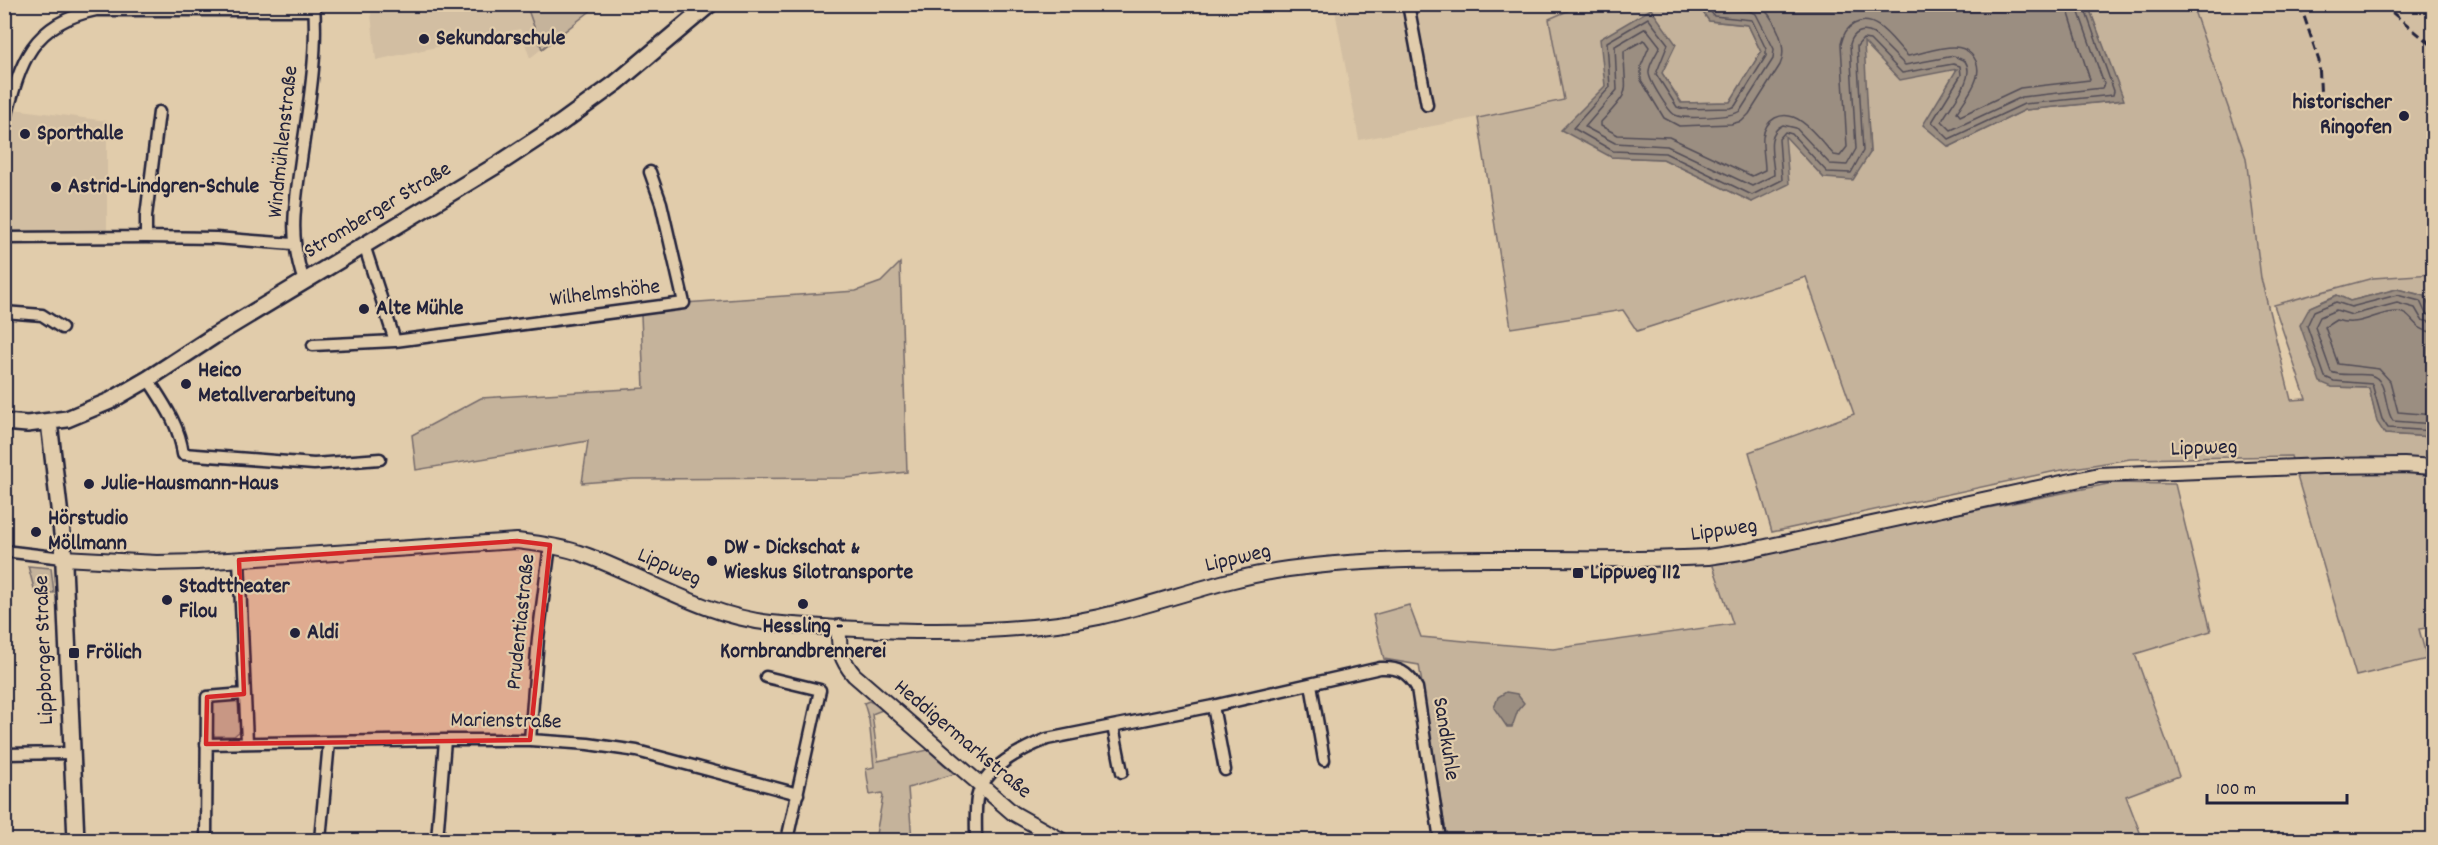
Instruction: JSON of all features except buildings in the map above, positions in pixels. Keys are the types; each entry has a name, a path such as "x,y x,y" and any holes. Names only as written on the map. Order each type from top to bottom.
{"main road":[{"name":"Stromberger Straße","path":"4,422 27,424 49,422 86,412 148,379 304,281 497,165 583,108 675,36 710,4"},
{"name":"Lippborger Straße","path":"49,422 59,499 63,558 76,840"}],"street":[{"path":"1408,4 1427,105"},
{"path":"4,125 17,76 32,46 44,33 67,18 96,10 314,7"},
{"name":"Windmühlenstraße","path":"304,281 293,244 294,212 310,93 314,7"},
{"path":"146,237 146,216 159,112"},
{"name":"Wilhelmshöhe","path":"313,345 395,341 684,303 661,203 650,172"},
{"path":"4,238 216,238 293,244"},
{"path":"364,245 395,341"},
{"path":"4,312 42,315 62,328"},
{"path":"148,379 168,409 181,439 183,454 314,464 380,459"},
{"name":"Lippweg","path":"63,558 157,563 239,560 517,541 550,545 588,556 718,612 767,622 839,627 966,630 1064,622 1099,616 1255,576 1286,570 1371,561 1708,556 1768,547 2099,475 2323,466 2433,467"},
{"name":"Prudentiastraße","path":"530,740 537,638 550,545"},
{"path":"4,550 63,558"},
{"path":"239,560 247,742"},
{"name":"Heddigermarkstraße","path":"839,627 839,647 846,666 854,675 1013,813 1061,840"},
{"name":"Sandkuhle","path":"982,786 1001,764 1015,753 1047,739 1213,706 1380,668 1392,668 1411,678 1417,688 1440,840"},
{"path":"766,677 820,690 787,840"},
{"path":"1311,684 1324,760"},
{"path":"206,840 207,697 244,694"},
{"path":"1213,706 1225,770"},
{"path":"1113,726 1122,772"},
{"path":"437,840 446,740"},
{"name":"Marienstraße","path":"206,744 530,740 588,744 637,751 798,794"},
{"path":"320,840 329,742"},
{"path":"4,754 71,753"},
{"path":"976,840 977,798 982,786"}],"highlighted area":[{"path":"517,541 550,545 530,740 206,744 207,697 244,694 239,560"}],"shaded area":[{"name":"Sekundarschule","path":"370,5 598,5 530,58 520,29 376,60"},
{"path":"530,5 598,5 542,49 527,7"},
{"path":"1334,5 1581,5 1549,19 1564,101 1359,140"},
{"path":"1581,5 1698,5 1709,21 1748,25 1761,52 1730,102 1682,103 1662,73 1605,86 1611,157 1663,159 1752,202 1785,135 1824,178 1870,153 1863,42 1957,69 1949,147 2025,110 2123,100 2088,5 2192,5 2246,158 2261,278 2291,400 2306,399 2274,305 2373,278 2433,274 2433,316 2425,296 2397,289 2350,301 2337,295 2310,307 2332,387 2369,388 2377,421 2385,434 2433,437 2433,460 2363,457 2374,469 2433,472 2433,627 2419,629 2427,659 2356,676 2291,456 2130,459 2056,471 1772,532 1749,452 1854,414 1806,277 1637,331 1623,310 1511,328 1478,118 1564,100 1549,19"},
{"path":"2192,5 2433,5 2433,274 2373,278 2264,308 2246,158"},
{"name":"Astrid-Lindgren-Schule","path":"13,109 107,121 107,234 5,235 5,140"},
{"path":"900,263 907,472 846,478 633,479 582,483 588,441 416,470 412,435 481,398 644,388 641,315 684,303 856,291 881,282"},
{"path":"2113,483 2175,484 2211,631 2135,654 2179,776 2126,796 2143,840 1447,840 1419,665 1384,659 1373,615 1409,605 1421,637 1553,649 1733,624 1712,563"},
{"path":"28,566 51,568 54,593 35,592"},
{"path":"230,698 238,702 240,731 234,736 215,736 212,733 212,703 216,700"},
{"path":"869,701 885,709 872,714 878,761 928,750 954,774 908,788 912,840 875,840 883,796 882,793 870,795 866,769 874,767 869,720 864,703"}],"water":[{"path":"1698,5 2088,5 2124,100 2025,110 1949,147 1923,125 1957,69 1900,80 1864,42 1870,153 1853,180 1824,178 1785,136 1789,184 1752,202 1663,159 1611,157 1561,130 1605,86 1600,39 1651,9 1676,44 1662,73 1681,103 1730,102 1761,52 1748,25 1709,21"},
{"path":"2397,289 2425,296 2433,316 2433,437 2385,434 2377,422 2369,388 2332,387 2320,382 2300,325 2310,307 2337,295 2350,301"},
{"path":"1506,692 1517,694 1524,703 1518,710 1512,727 1507,727 1494,708 1498,697"}],"railway":[{"path":"2300,4 2319,61 2321,102"},
{"path":"2382,4 2434,47"}],"place":[{"name":"Sekundarschule","path":"424,39"},
{"name":"historischer Ringofen","path":"2404,116"},
{"name":"Sporthalle","path":"25,134"},
{"name":"Astrid-Lindgren-Schule","path":"56,187"},
{"name":"Alte Mühle","path":"364,309"},
{"name":"Heico Metallverarbeitung","path":"186,384"},
{"name":"Julie-Hausmann-Haus","path":"89,484"},
{"name":"Hörstudio Möllmann","path":"36,532"},
{"name":"DW - Dickschat & Wieskus Silotransporte","path":"712,561"},
{"name":"Lippweg 112","path":"1578,573"},
{"name":"Stadttheater Filou","path":"167,600"},
{"name":"Hessling - Kornbrandbrennerei","path":"803,604"},
{"name":"Aldi","path":"295,633"},
{"name":"Frölich","path":"74,653"}]}
